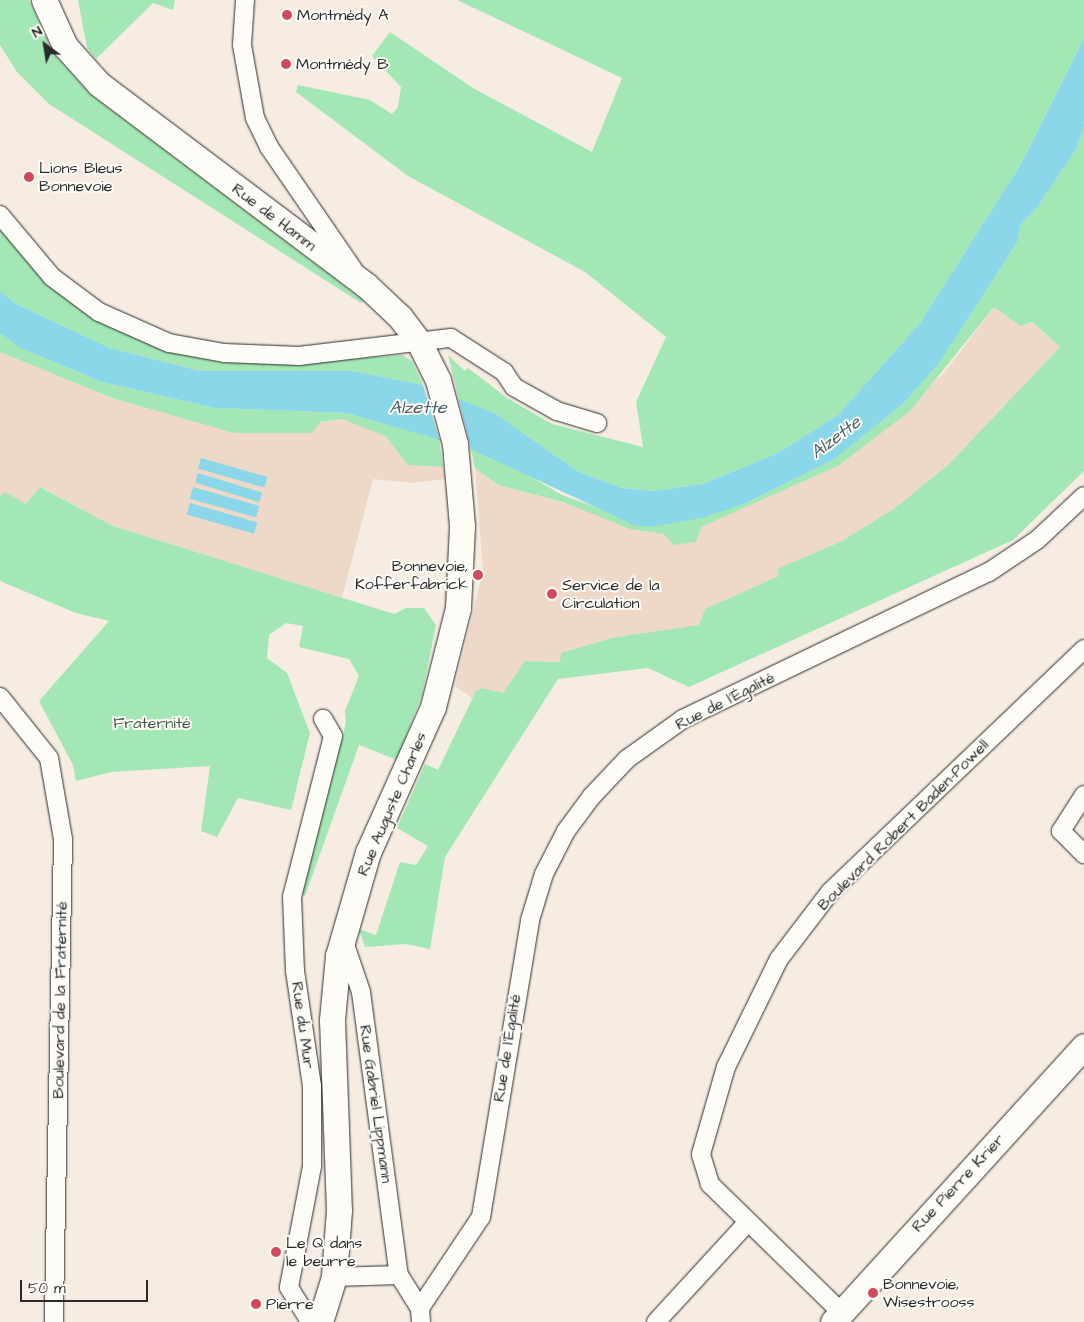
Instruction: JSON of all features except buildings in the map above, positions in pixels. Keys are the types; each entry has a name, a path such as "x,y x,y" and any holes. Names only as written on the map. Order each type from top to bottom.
{"main road":[{"name":"Rue de Hamm","path":"44,0 65,46 99,84 366,285 419,342 438,380 458,465"},
{"name":"Rue Auguste Charles","path":"320,1322 334,1277 340,1162 332,1020 342,936 368,852 433,708 450,644 462,566 458,465"},
{"name":"Rue Pierre Krier","path":"837,1317 1084,1046"}],"street":[{"path":"245,0 242,44 255,118 269,147 366,285"},
{"path":"0,215 52,277 99,312 169,343 224,353 299,356 419,342 459,340 504,372 514,387 557,411 597,423"},
{"name":"Rue de l'Égalité","path":"420,1315 481,1217 530,920 544,874 566,831 592,796 627,759 683,719 989,572 1037,540 1084,496"},
{"name":"Boulevard Robert Baden-Powell","path":"837,1317 746,1224 710,1184 701,1154 726,1067 778,959 830,892 1084,649"},
{"name":"Boulevard de la Fraternité","path":"0,697 49,758 63,839 54,1322"},
{"name":"Rue du Mur","path":"320,1322 308,1318 290,1287 312,1156 312,1086 295,971 292,897 333,736 323,719"},
{"path":"1084,795 1061,831 1084,854"},
{"name":"Rue Gabriel Lippmann","path":"342,936 361,992 399,1275 420,1315"},
{"path":"656,1322 746,1224"},
{"path":"334,1277 399,1275"}],"shaded area":[{"path":"994,307 1020,326 1031,322 1060,347 949,464 895,508 842,541 777,569 780,576 705,609 699,625 616,637 560,662 525,661 503,693 482,688 472,698 455,686 483,571 475,468 498,485 563,502 701,527 838,466 944,373"},
{"path":"0,352 112,398 234,433 342,419 385,436 408,465 443,467 445,479 412,483 373,479 342,598 113,526 41,487 26,505 5,492 0,496"}],"green space":[{"path":"0,0 29,0 53,53 90,94 363,300 361,303 49,104 17,72 0,45"},
{"path":"78,0 175,0 173,10 153,3 96,59 87,48"},
{"path":"457,0 1084,0 1084,38 1021,164 920,323 839,414 778,453 702,484 654,491 622,488 579,472 496,414 459,400 448,355 465,371 468,368 507,398 552,424 643,447 636,402 666,337 585,272 408,176 296,92 298,85 370,100 392,114 398,107 401,87 372,56 390,32 473,88 592,152 622,78"},
{"path":"1084,126 1084,471 1013,540 689,687 648,668 558,679 445,857 430,949 406,944 365,947 359,929 376,935 400,862 416,865 428,846 397,828 425,764 438,770 476,691 482,688 503,693 525,661 560,662 561,653 616,637 699,625 705,609 779,576 777,569 842,541 895,508 949,464 1060,347 1032,322 1020,326 994,307 910,411 838,466 701,527 696,542 673,545 664,534 630,529 563,502 498,485 475,468 471,449 506,462 562,495 651,527 744,504 835,459 904,403 940,362 1018,241 1020,225 1037,208 1076,149"},
{"path":"0,229 48,282 165,349 302,363 402,355 412,361 423,385 353,371 200,371 110,348 16,304 0,291"},
{"path":"0,333 18,347 102,382 215,408 347,413 439,439 443,467 408,465 385,436 342,419 320,422 312,433 234,433 112,398 0,352"},
{"name":"Fraternité","path":"40,487 113,526 394,614 406,608 424,608 436,625 422,695 397,760 359,745 305,896 298,893 346,723 345,711 359,676 349,659 299,647 303,626 286,623 269,635 267,658 287,673 310,733 291,810 238,798 217,837 201,831 210,766 111,772 76,781 73,765 39,701 109,621 76,613 0,581 0,496 5,492 26,504"}],"water":[{"name":"Alzette","path":"1084,38 1084,126 1076,149 1037,208 1020,225 1018,241 940,362 904,403 835,459 744,504 701,518 651,527 634,525 471,449 347,413 215,408 102,382 18,347 0,333 0,291 16,304 110,348 200,371 353,371 423,385 496,414 579,472 622,488 654,491 702,484 778,453 839,414 920,323 1021,164"},
{"path":"201,458 267,477 264,488 198,469"},
{"path":"198,473 262,493 259,502 195,483"},
{"path":"193,487 259,506 256,518 190,499"},
{"path":"190,503 257,522 254,534 187,515"}],"pier":[{"path":"423,385 458,397 471,449 439,439"}],"place":[{"name":"Montmédy A","path":"287,15"},
{"name":"Montmédy B","path":"286,64"},
{"name":"Lions Bleus Bonnevoie","path":"29,177"},
{"name":"Bonnevoie, Kofferfabrick","path":"478,575"},
{"name":"Service de la Circulation","path":"552,594"},
{"name":"Le Q dans le beurre","path":"276,1252"},
{"name":"Bonnevoie, Wisestrooss","path":"873,1293"},
{"name":"Pierre","path":"256,1304"}]}
